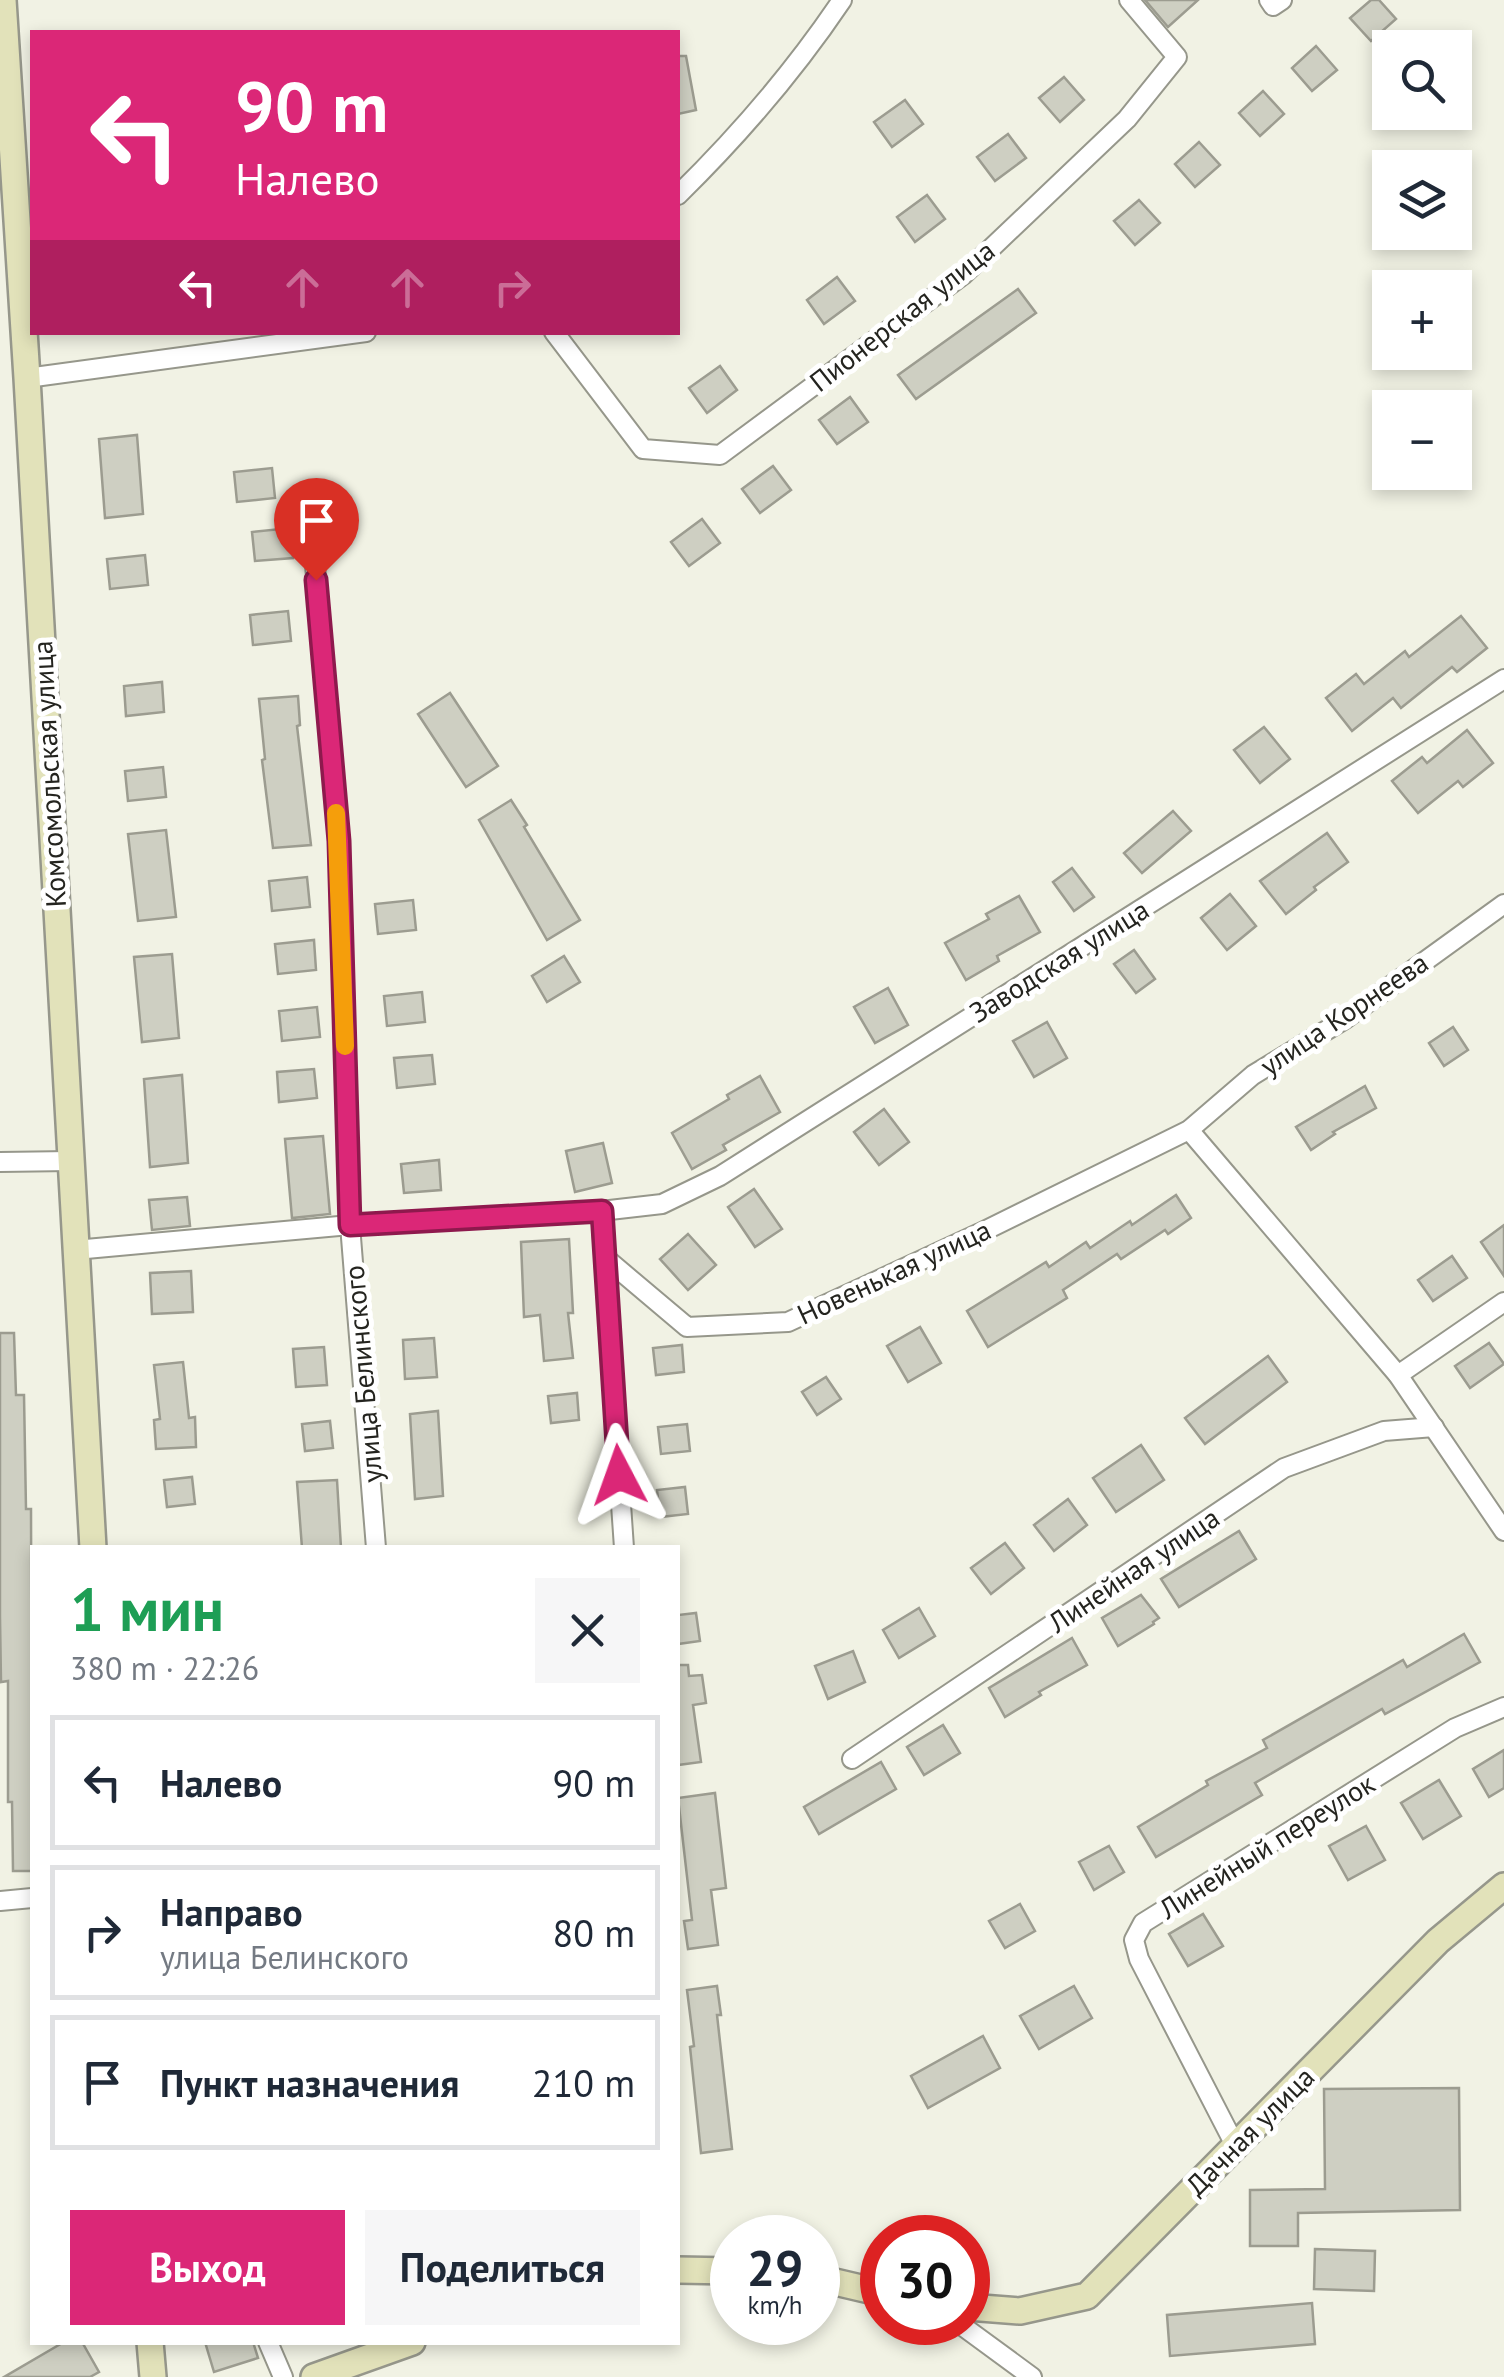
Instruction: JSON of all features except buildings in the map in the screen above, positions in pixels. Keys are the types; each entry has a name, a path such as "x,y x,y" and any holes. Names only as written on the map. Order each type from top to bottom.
{"street":[{"name":"Комсомольская улица","path":"2,0 93,1545"},
{"path":"680,193 721,153 842,0"},
{"name":"Пионерская улица","path":"556,335 643,449 720,456 963,276 1127,118 1177,58 1129,0"},
{"path":"1269,0 1273,6 1282,0"},
{"path":"27,378 344,335"},
{"name":"улица Белинского","path":"314,542 339,841 350,1225 376,1545"},
{"name":"Заводская улица","path":"74,1250 350,1225 662,1204 720,1176 1504,679"},
{"name":"улица Корнеева","path":"1189,1130 1253,1075 1345,1019 1504,904"},
{"path":"1189,1130 1398,1375 1504,1531"},
{"name":"Новенькая улица","path":"604,1256 686,1327 788,1322 1189,1130"},
{"path":"0,1162 70,1161"},
{"path":"602,1211 624,1545"},
{"path":"1398,1375 1504,1302"},
{"name":"Линейная улица","path":"852,1758 1284,1468 1384,1431 1434,1427"},
{"name":"Линейный переулок","path":"1235,2145 1139,1959 1134,1940 1143,1923 1456,1728 1504,1706"},
{"name":"Дачная улица","path":"990,2309 1020,2311 1087,2296 1438,1940 1504,1886"},
{"path":"0,1900 30,1898"},
{"path":"680,2270 710,2271"},
{"path":"150,2345 154,2377"},
{"path":"269,2345 283,2377"},
{"path":"989,2345 1032,2377"},
{"path":"314,2377 385,2347"}],"slow traffic":[{"path":"336,813 345,1046"}],"route":[{"path":"316,580 339,841 350,1225 602,1211 619,1475"}]}
